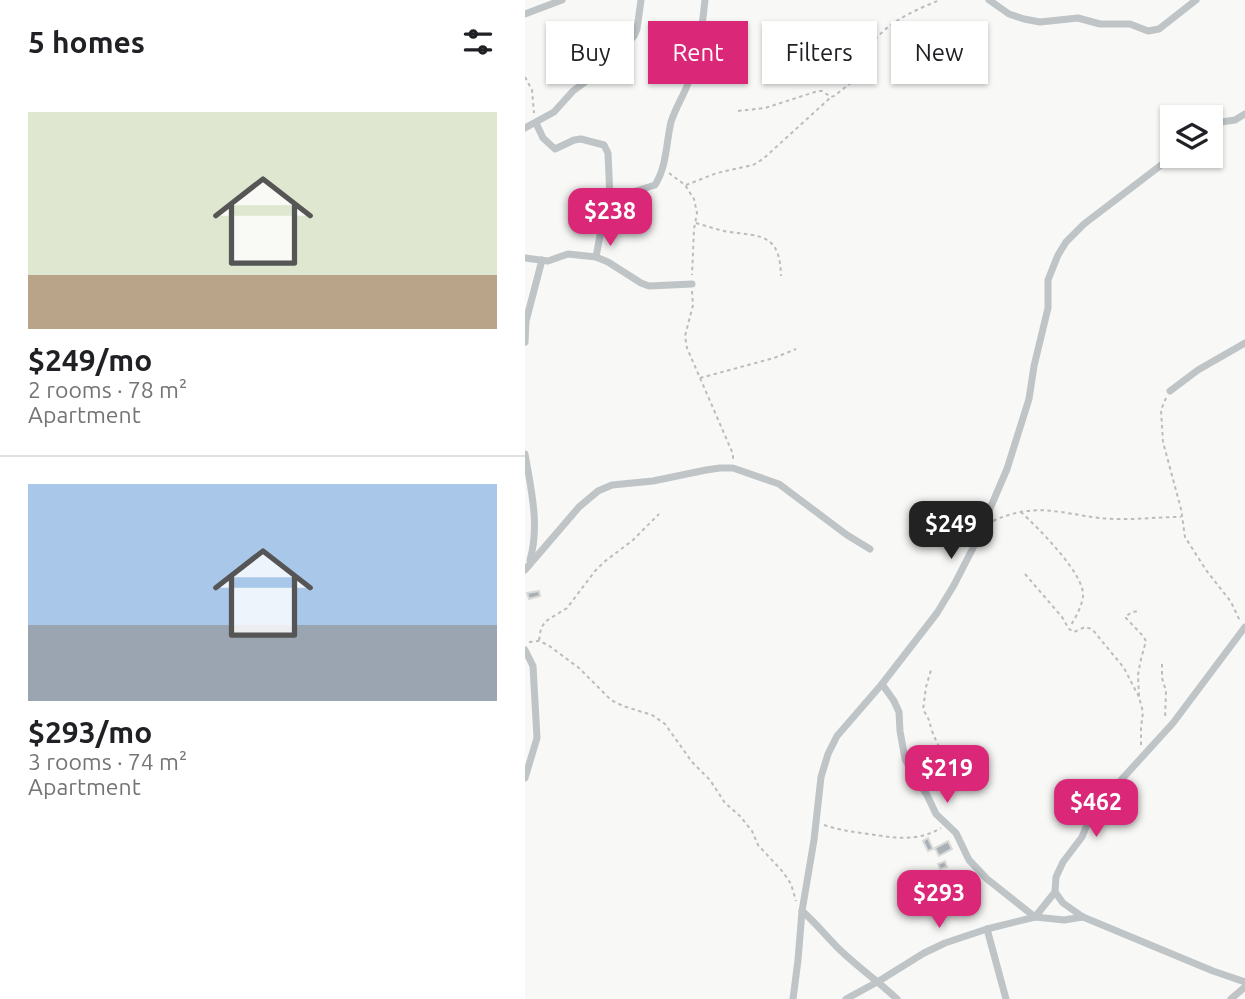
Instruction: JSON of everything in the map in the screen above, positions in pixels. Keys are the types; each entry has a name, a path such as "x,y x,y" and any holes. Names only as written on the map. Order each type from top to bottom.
{"street":[{"path":"525,14 562,0"},
{"path":"525,128 554,112 573,92 609,64 634,36 641,0"},
{"path":"610,199 655,185 663,169 671,123 695,60 705,0"},
{"path":"989,0 1009,14 1024,19 1040,22 1078,18 1100,24 1130,24 1147,31 1159,29 1196,0"},
{"path":"1223,122 1235,120 1245,114"},
{"path":"536,123 543,138 555,149 581,139 605,146 608,153 610,199 605,209 596,257"},
{"path":"793,999 821,777 828,754 837,736 882,684 937,613 983,525 1007,469 1029,399 1048,308 1048,280 1058,255 1066,242 1084,224 1160,167"},
{"path":"525,258 548,261 568,254 596,257 649,286 692,284"},
{"path":"525,342 526,321 542,261"},
{"path":"1171,391 1198,370 1245,343"},
{"path":"525,454 535,520 534,546 527,567"},
{"path":"527,567 579,507 604,488 706,470 733,468 779,484 870,549"},
{"path":"1035,917 1055,892 1059,869 1101,802 1182,712 1244,628"},
{"path":"525,650 533,666 537,725 536,745 526,768 525,778"},
{"path":"882,684 899,712 905,759 936,814 956,834 968,860 1035,917"},
{"path":"1055,892 1063,903 1083,917 1245,985 1231,999"},
{"path":"802,911 837,947 897,999"},
{"path":"846,999 945,943 1035,917 1064,920 1083,917"},
{"path":"987,929 1006,999"}],"path":[{"path":"685,185 717,173 753,165 763,159 831,97 865,72 868,52 890,26 940,0"},
{"path":"525,77 532,90 536,123"},
{"path":"738,111 765,108 818,91 831,97"},
{"path":"663,169 685,185 694,199 697,212 693,305 685,336 686,343 733,454 733,468"},
{"path":"695,223 761,236 778,251 781,276"},
{"path":"699,378 774,358 796,349"},
{"path":"1171,391 1161,410 1161,423 1185,537 1231,602 1244,628"},
{"path":"983,525 1020,511 1047,510 1101,518 1182,517"},
{"path":"1020,511 1055,547 1083,586 1079,610 1069,629"},
{"path":"538,641 546,621 567,608 604,562 633,540 659,514"},
{"path":"1025,574 1069,629 1074,632 1088,628 1095,632 1124,668 1139,697 1143,712 1139,760"},
{"path":"1139,697 1140,659 1146,641 1125,617 1140,611"},
{"path":"525,643 538,641 548,645 567,657 611,700 652,715 666,724 692,762 710,780 725,803 746,824 758,845 783,872 802,911"},
{"path":"1162,664 1166,691 1162,734"},
{"path":"923,788 939,772 944,760 943,751 923,710 930,670"},
{"path":"816,823 846,831 898,838 927,835 947,824"}],"building":[{"path":"539,591 540,596 529,599 527,593"},
{"path":"928,838 933,849 928,851 923,841"},
{"path":"948,841 952,849 939,856 935,848"},
{"path":"945,861 947,867 940,869 938,864"}]}
